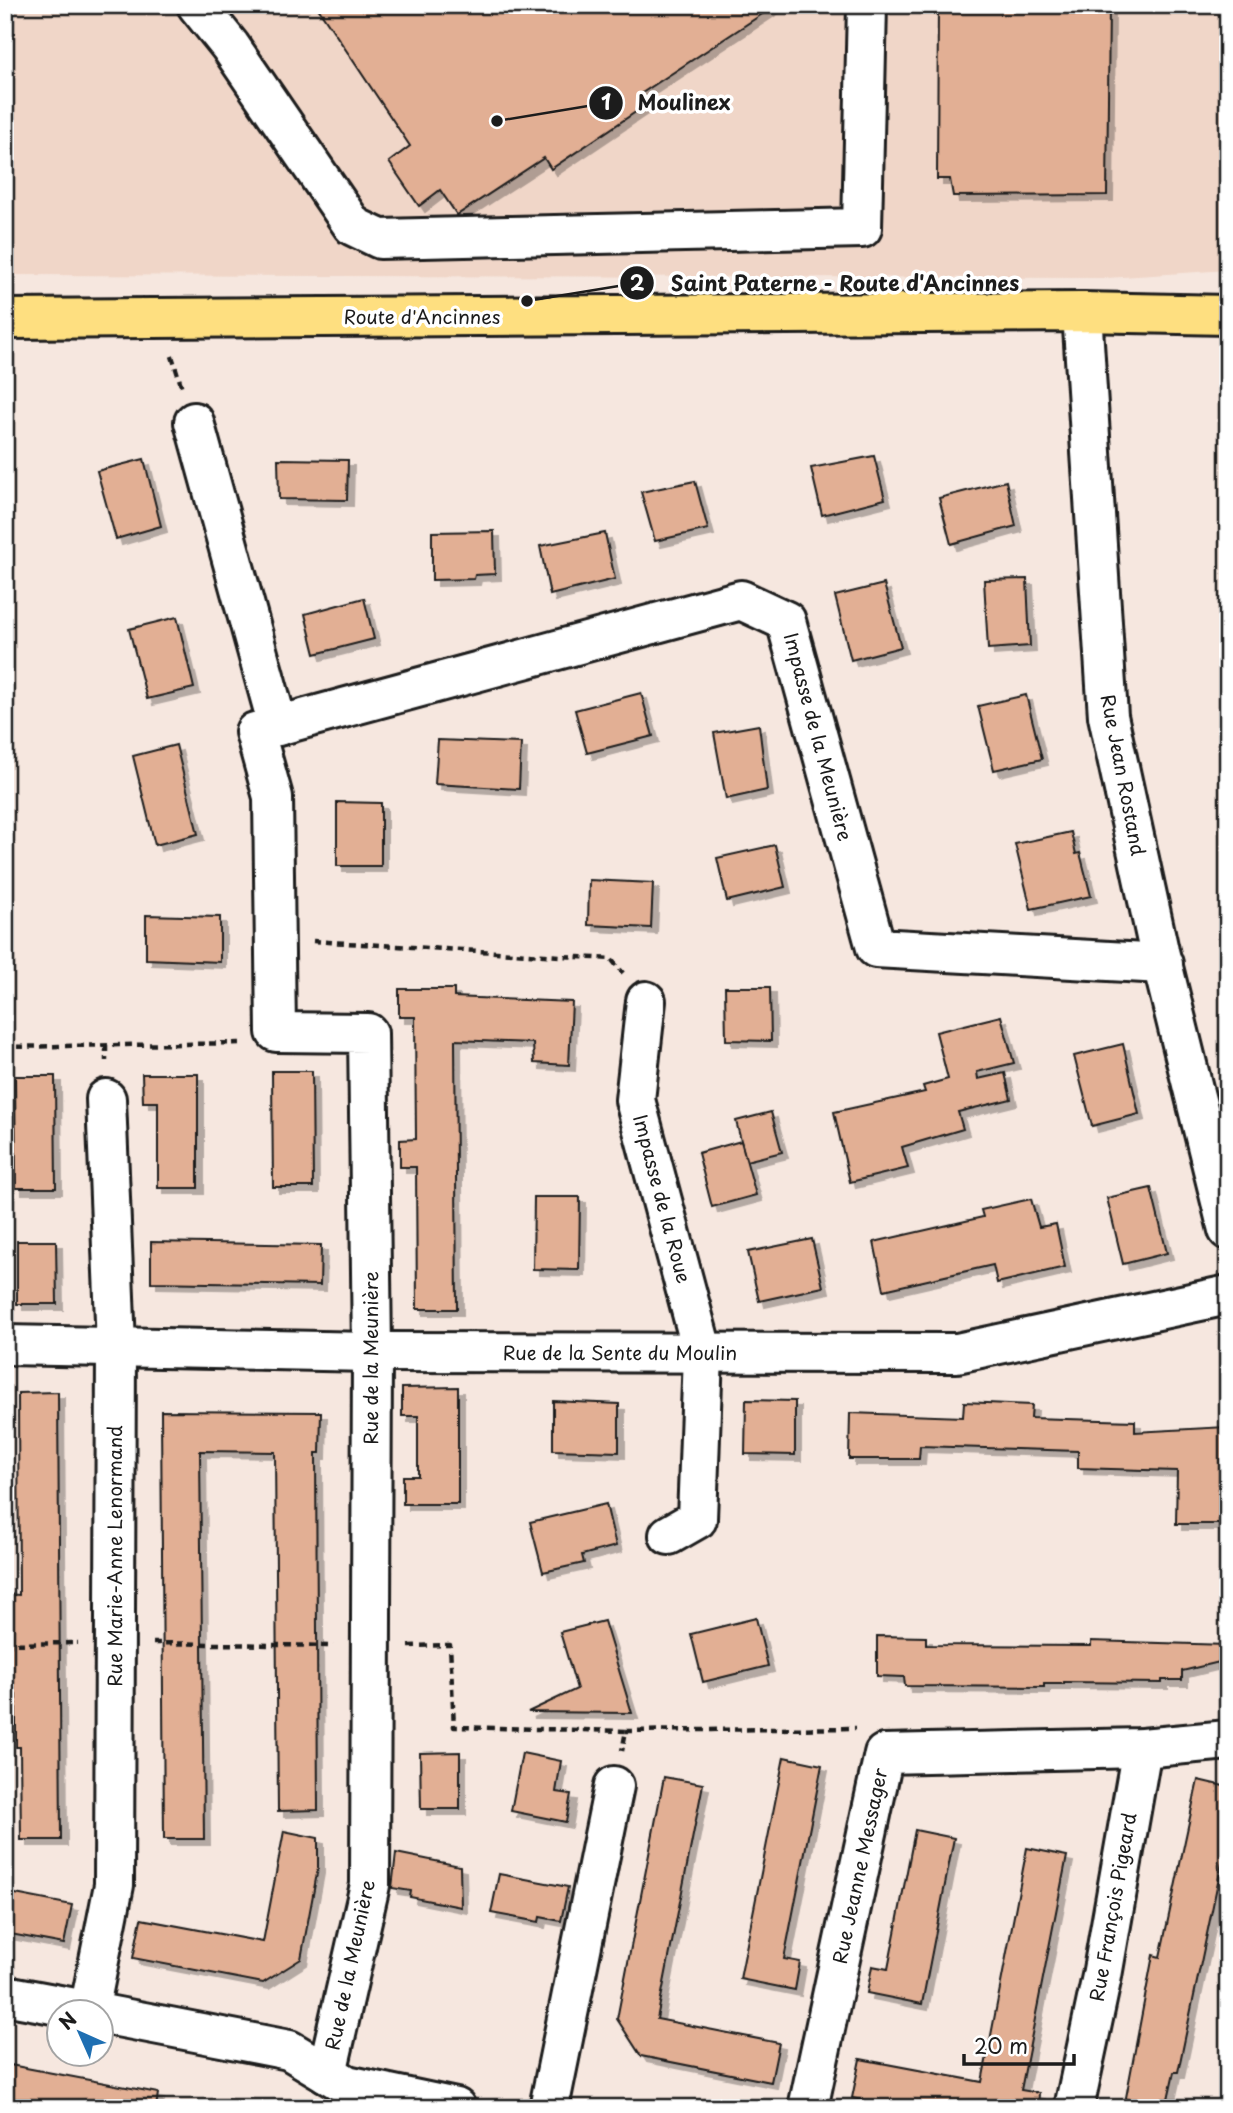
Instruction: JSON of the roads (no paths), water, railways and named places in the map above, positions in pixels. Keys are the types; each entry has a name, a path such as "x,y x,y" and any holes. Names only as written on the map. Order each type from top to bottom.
{"main road":[{"name":"Route d'Ancinnes","path":"5,319 1082,312 1228,315"}],"street":[{"path":"197,5 230,46 352,226 380,239 862,228 867,5"},
{"name":"Rue Jean Rostand","path":"1082,312 1108,716 1163,964 1228,1230"},
{"path":"194,422 266,729"},
{"name":"Impasse de la Meunière","path":"266,729 741,600 786,621 876,948 1163,964"},
{"name":"Rue de la Meunière","path":"266,729 273,797 276,1032 368,1033 372,1352 370,1885 327,2073"},
{"name":"Impasse de la Roue","path":"646,1001 635,1100 703,1354 698,1519 669,1535"},
{"name":"Rue Marie-Anne Lenormand","path":"93,1997 114,1885 117,1346 106,1099"},
{"name":"Rue de la Sente du Moulin","path":"5,1345 372,1352 957,1353 1228,1295"},
{"name":"Rue Jeanne Messager","path":"807,2108 884,1755 1142,1748 1228,1741"},
{"name":"Rue François Pigeard","path":"1074,2108 1102,1976 1142,1748"},
{"path":"549,2108 614,1787"},
{"path":"5,1994 46,2002"},
{"path":"116,2017 289,2050 347,2085 444,2106"}],"place":[{"name":"Moulinex","path":"497,121"},
{"name":"Saint Paterne - Route d'Ancinnes","path":"527,301"}]}
